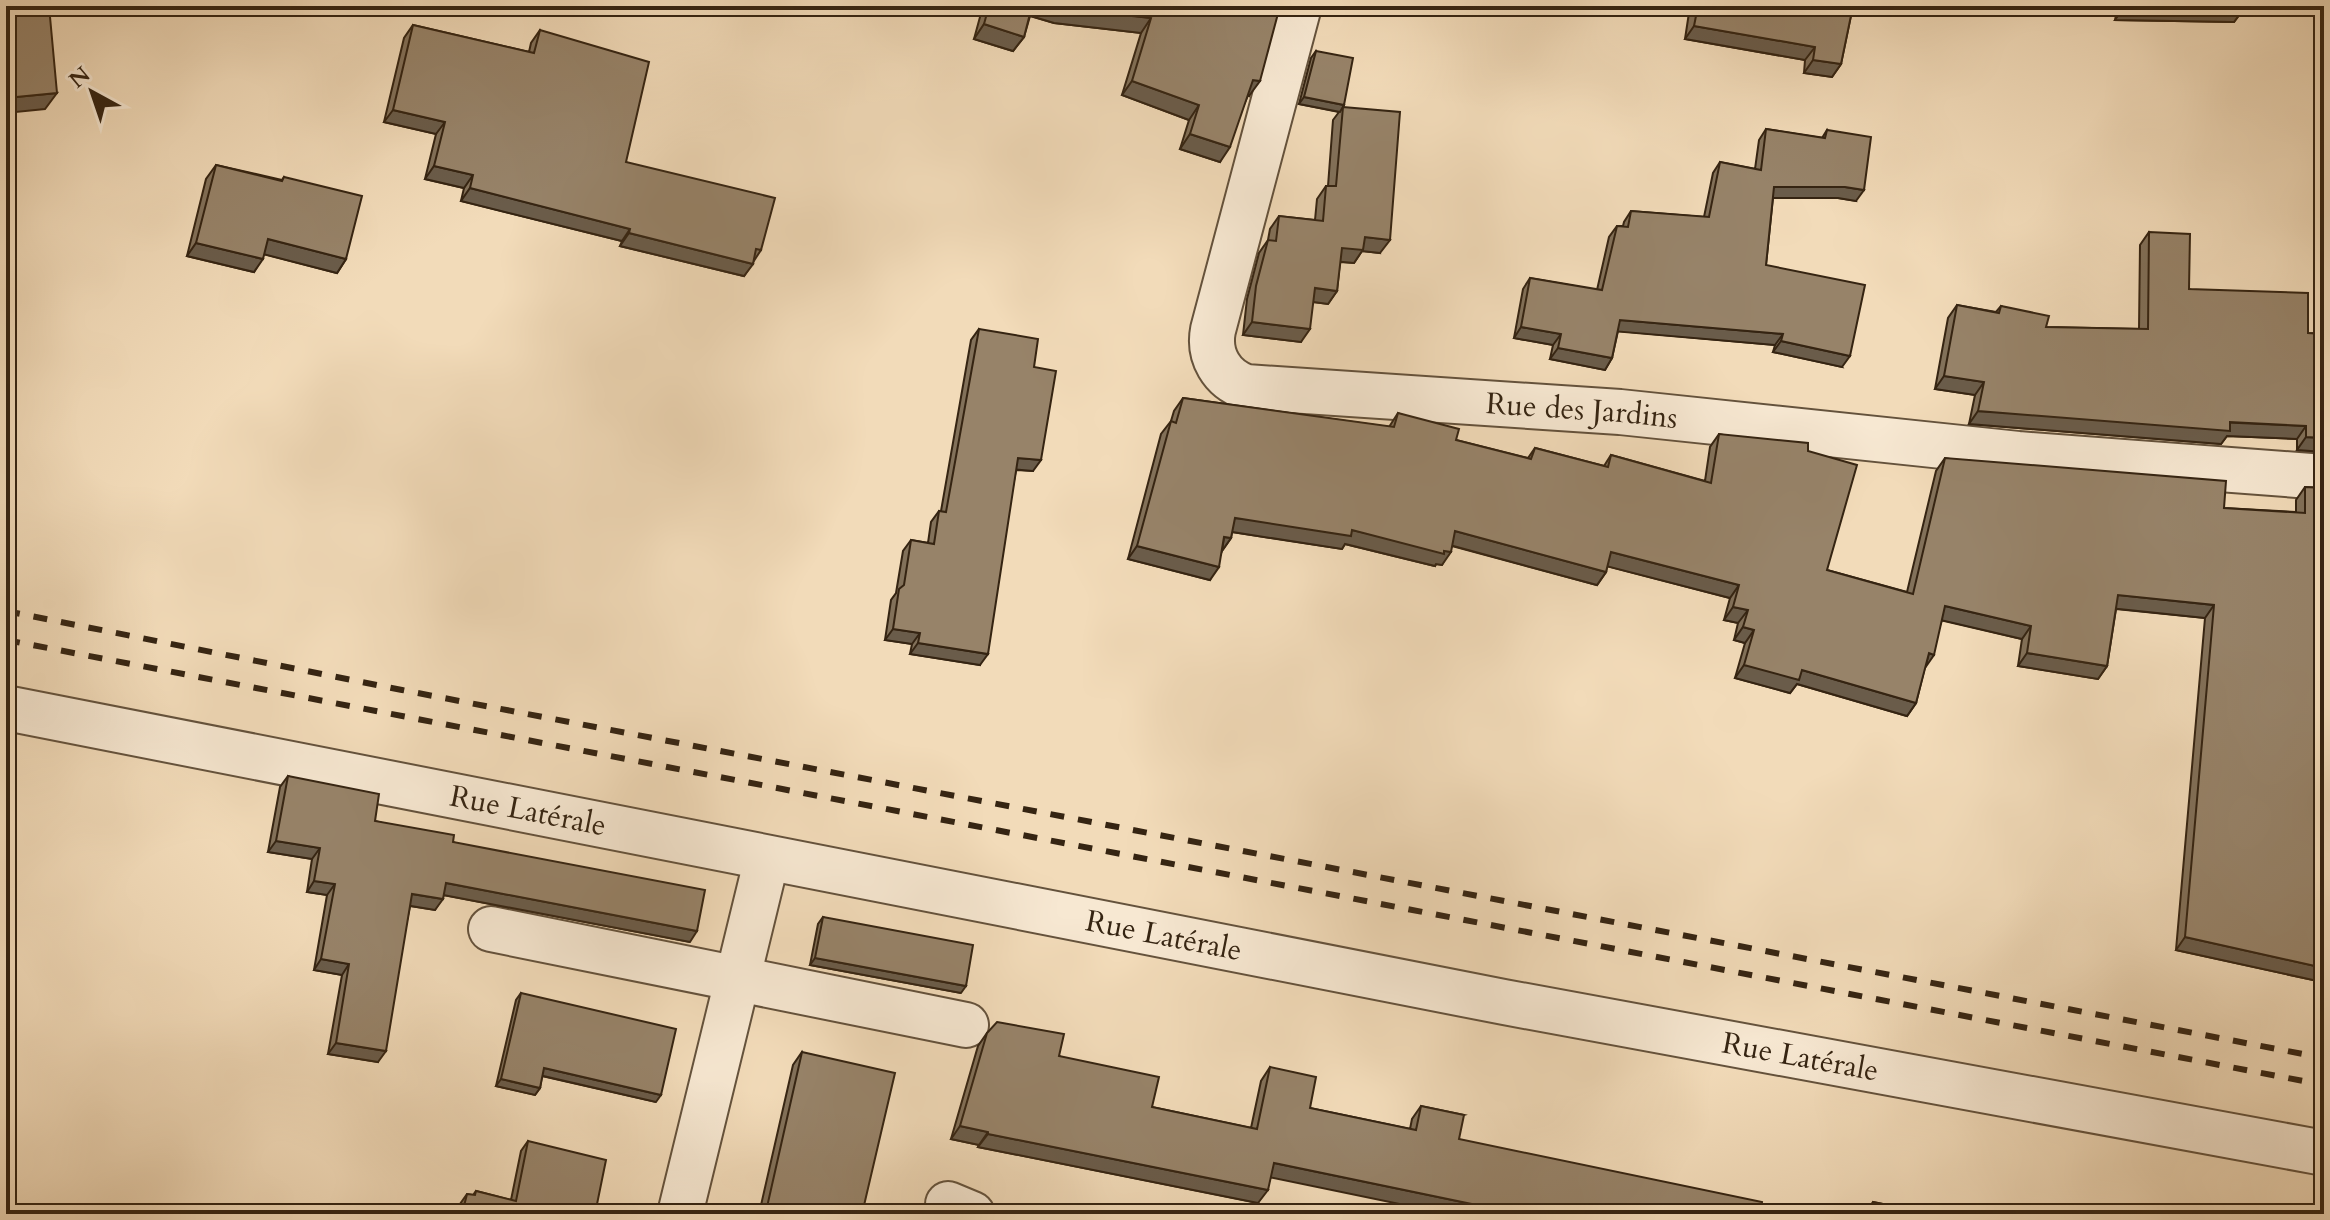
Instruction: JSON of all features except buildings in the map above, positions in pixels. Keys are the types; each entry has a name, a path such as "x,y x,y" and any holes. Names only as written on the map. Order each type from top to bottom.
{"street":[{"name":"Rue des Jardins","path":"1296,19 1213,330 1212,347 1217,363 1228,378 1237,383 1246,387 1635,413 2018,454 2324,477"},
{"name":"Rue Latérale","path":"6,708 1504,1002 2324,1153"},
{"path":"680,1214 767,858"},
{"path":"491,929 966,1025"}],"railway":[{"path":"6,611 402,690 2324,1058"},
{"path":"6,640 2324,1085"}]}
